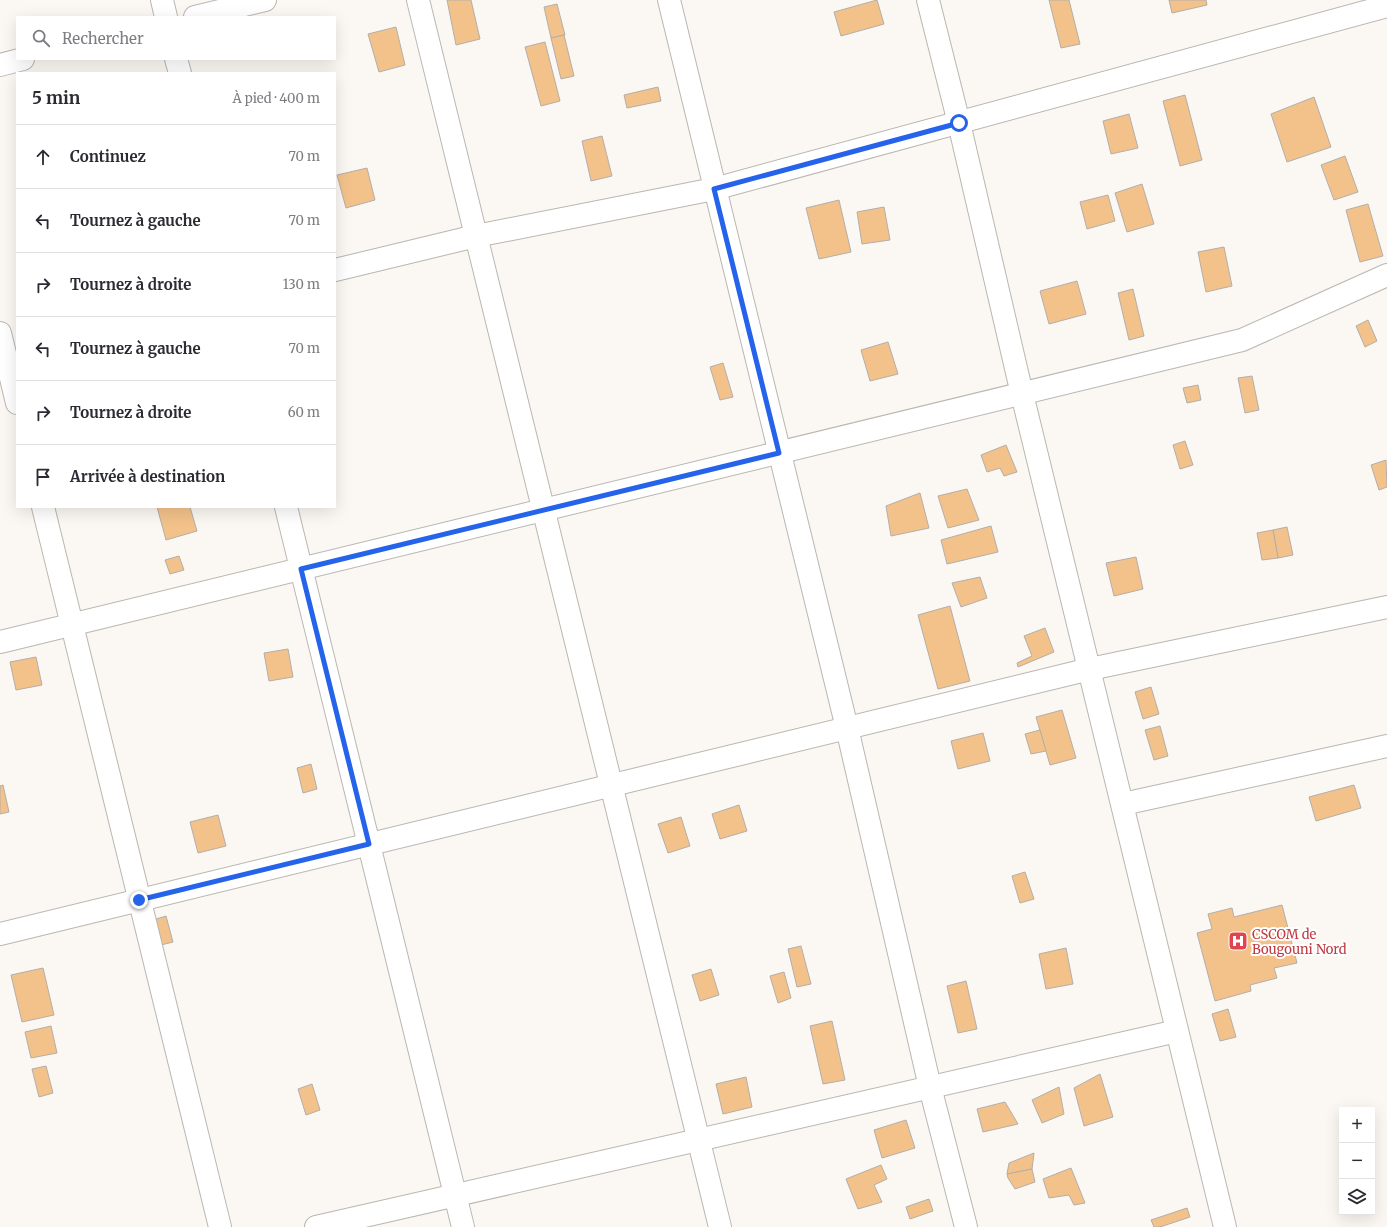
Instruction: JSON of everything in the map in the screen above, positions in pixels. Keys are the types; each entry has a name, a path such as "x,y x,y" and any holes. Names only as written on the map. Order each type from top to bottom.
{"street":[{"path":"162,0 166,16"},
{"path":"199,16 265,0"},
{"path":"418,0 720,1227"},
{"path":"669,0 847,728 930,1087 966,1227"},
{"path":"928,0 959,123 1022,394 1225,1227"},
{"path":"336,270 476,236 714,189 1387,6"},
{"path":"0,64 18,60"},
{"path":"176,60 180,72"},
{"path":"0,642 1242,340 1387,275"},
{"path":"5,346 16,398"},
{"path":"43,508 220,1227"},
{"path":"286,508 463,1227"},
{"path":"0,934 1090,669 1387,607"},
{"path":"1123,804 1387,746"},
{"path":"316,1227 1177,1032"}],"building":[{"path":"447,0 471,0 480,39 456,45"},
{"path":"877,0 884,24 841,36 834,12"},
{"path":"1049,0 1069,0 1080,44 1061,48"},
{"path":"1169,0 1206,0 1207,5 1172,13"},
{"path":"557,4 565,35 551,38 544,7"},
{"path":"396,27 405,65 379,72 368,34"},
{"path":"564,35 574,76 561,79 551,38"},
{"path":"545,42 560,101 541,106 525,47"},
{"path":"658,87 661,101 627,108 624,95"},
{"path":"1185,95 1202,160 1180,166 1163,101"},
{"path":"1314,97 1331,147 1287,162 1271,114"},
{"path":"1129,114 1138,148 1111,154 1103,121"},
{"path":"602,136 612,176 591,181 582,141"},
{"path":"1345,156 1358,192 1334,200 1321,165"},
{"path":"367,168 375,200 346,208 337,175"},
{"path":"1142,184 1154,224 1127,232 1115,193"},
{"path":"1108,195 1115,221 1087,229 1080,202"},
{"path":"839,200 851,252 819,259 806,208"},
{"path":"1368,204 1383,256 1360,262 1346,210"},
{"path":"884,207 890,240 862,244 857,212"},
{"path":"1224,247 1232,286 1206,292 1198,252"},
{"path":"1077,281 1086,314 1049,324 1040,291"},
{"path":"1133,289 1144,336 1129,340 1118,293"},
{"path":"1368,320 1377,341 1365,347 1356,326"},
{"path":"888,342 898,374 870,381 861,350"},
{"path":"723,363 733,397 720,400 710,367"},
{"path":"1252,376 1259,410 1245,413 1238,378"},
{"path":"1198,385 1201,400 1187,403 1183,388"},
{"path":"1185,441 1193,465 1180,469 1173,445"},
{"path":"1006,445 1017,472 1004,476 1000,468 987,472 981,455"},
{"path":"1386,460 1387,487 1379,490 1371,465"},
{"path":"967,489 979,520 948,528 938,496"},
{"path":"920,493 929,528 891,536 886,506"},
{"path":"157,508 190,508 197,531 166,540"},
{"path":"991,526 998,552 947,564 941,540"},
{"path":"1287,527 1293,555 1278,558 1273,530"},
{"path":"1273,530 1278,558 1262,560 1257,533"},
{"path":"179,556 184,570 170,574 165,560"},
{"path":"1136,557 1143,589 1114,596 1106,563"},
{"path":"980,577 987,598 961,607 952,583"},
{"path":"950,606 970,681 938,689 918,615"},
{"path":"1045,628 1054,652 1018,667 1017,663 1032,656 1024,636"},
{"path":"288,649 293,677 269,681 264,653"},
{"path":"36,657 42,685 16,690 10,662"},
{"path":"1151,687 1159,714 1143,719 1135,692"},
{"path":"1062,710 1076,758 1050,765 1036,717"},
{"path":"1160,726 1168,756 1154,760 1145,730"},
{"path":"1040,730 1046,751 1031,754 1025,734"},
{"path":"983,733 990,761 958,769 951,741"},
{"path":"311,764 317,789 303,793 297,768"},
{"path":"3,785 9,812 0,814 0,786"},
{"path":"1354,785 1361,808 1316,821 1309,797"},
{"path":"739,805 747,831 720,839 712,814"},
{"path":"218,815 226,846 198,853 190,822"},
{"path":"681,817 690,846 668,853 658,824"},
{"path":"1025,872 1034,899 1020,903 1012,876"},
{"path":"1282,905 1297,963 1274,968 1277,978 1250,985 1251,991 1215,1001 1197,933 1212,929 1208,914 1232,908 1234,917"},
{"path":"166,916 173,942 157,946 150,921"},
{"path":"801,946 811,984 797,987 788,949"},
{"path":"1066,948 1073,984 1046,989 1039,954"},
{"path":"43,968 54,1015 22,1022 11,975"},
{"path":"711,969 719,995 700,1001 692,975"},
{"path":"784,972 791,998 778,1003 770,976"},
{"path":"966,981 977,1029 958,1033 947,986"},
{"path":"1228,1009 1236,1037 1220,1041 1212,1014"},
{"path":"832,1021 845,1080 823,1084 810,1026"},
{"path":"51,1026 57,1053 31,1058 25,1032"},
{"path":"46,1066 53,1093 39,1097 32,1069"},
{"path":"1100,1074 1113,1117 1084,1126 1074,1088"},
{"path":"746,1077 752,1107 723,1114 716,1084"},
{"path":"312,1084 320,1110 306,1115 298,1089"},
{"path":"1059,1087 1064,1114 1042,1123 1032,1100"},
{"path":"1005,1102 1018,1124 983,1132 977,1109"},
{"path":"906,1120 915,1148 882,1158 874,1130"},
{"path":"1034,1153 1032,1169 1007,1174 1009,1163"},
{"path":"881,1165 887,1179 874,1185 882,1202 858,1209 846,1179"},
{"path":"1071,1168 1085,1203 1074,1205 1069,1195 1049,1198 1043,1179"},
{"path":"1032,1169 1035,1182 1015,1189 1007,1174"},
{"path":"929,1199 933,1211 910,1219 906,1207"},
{"path":"1187,1208 1190,1217 1160,1227 1154,1227 1151,1220"}],"place":[{"name":"CSCOM de Bougouni Nord","path":"1238,941"}],"route":[{"path":"139,900 369,844 301,569 779,453 714,189 959,123"}]}
